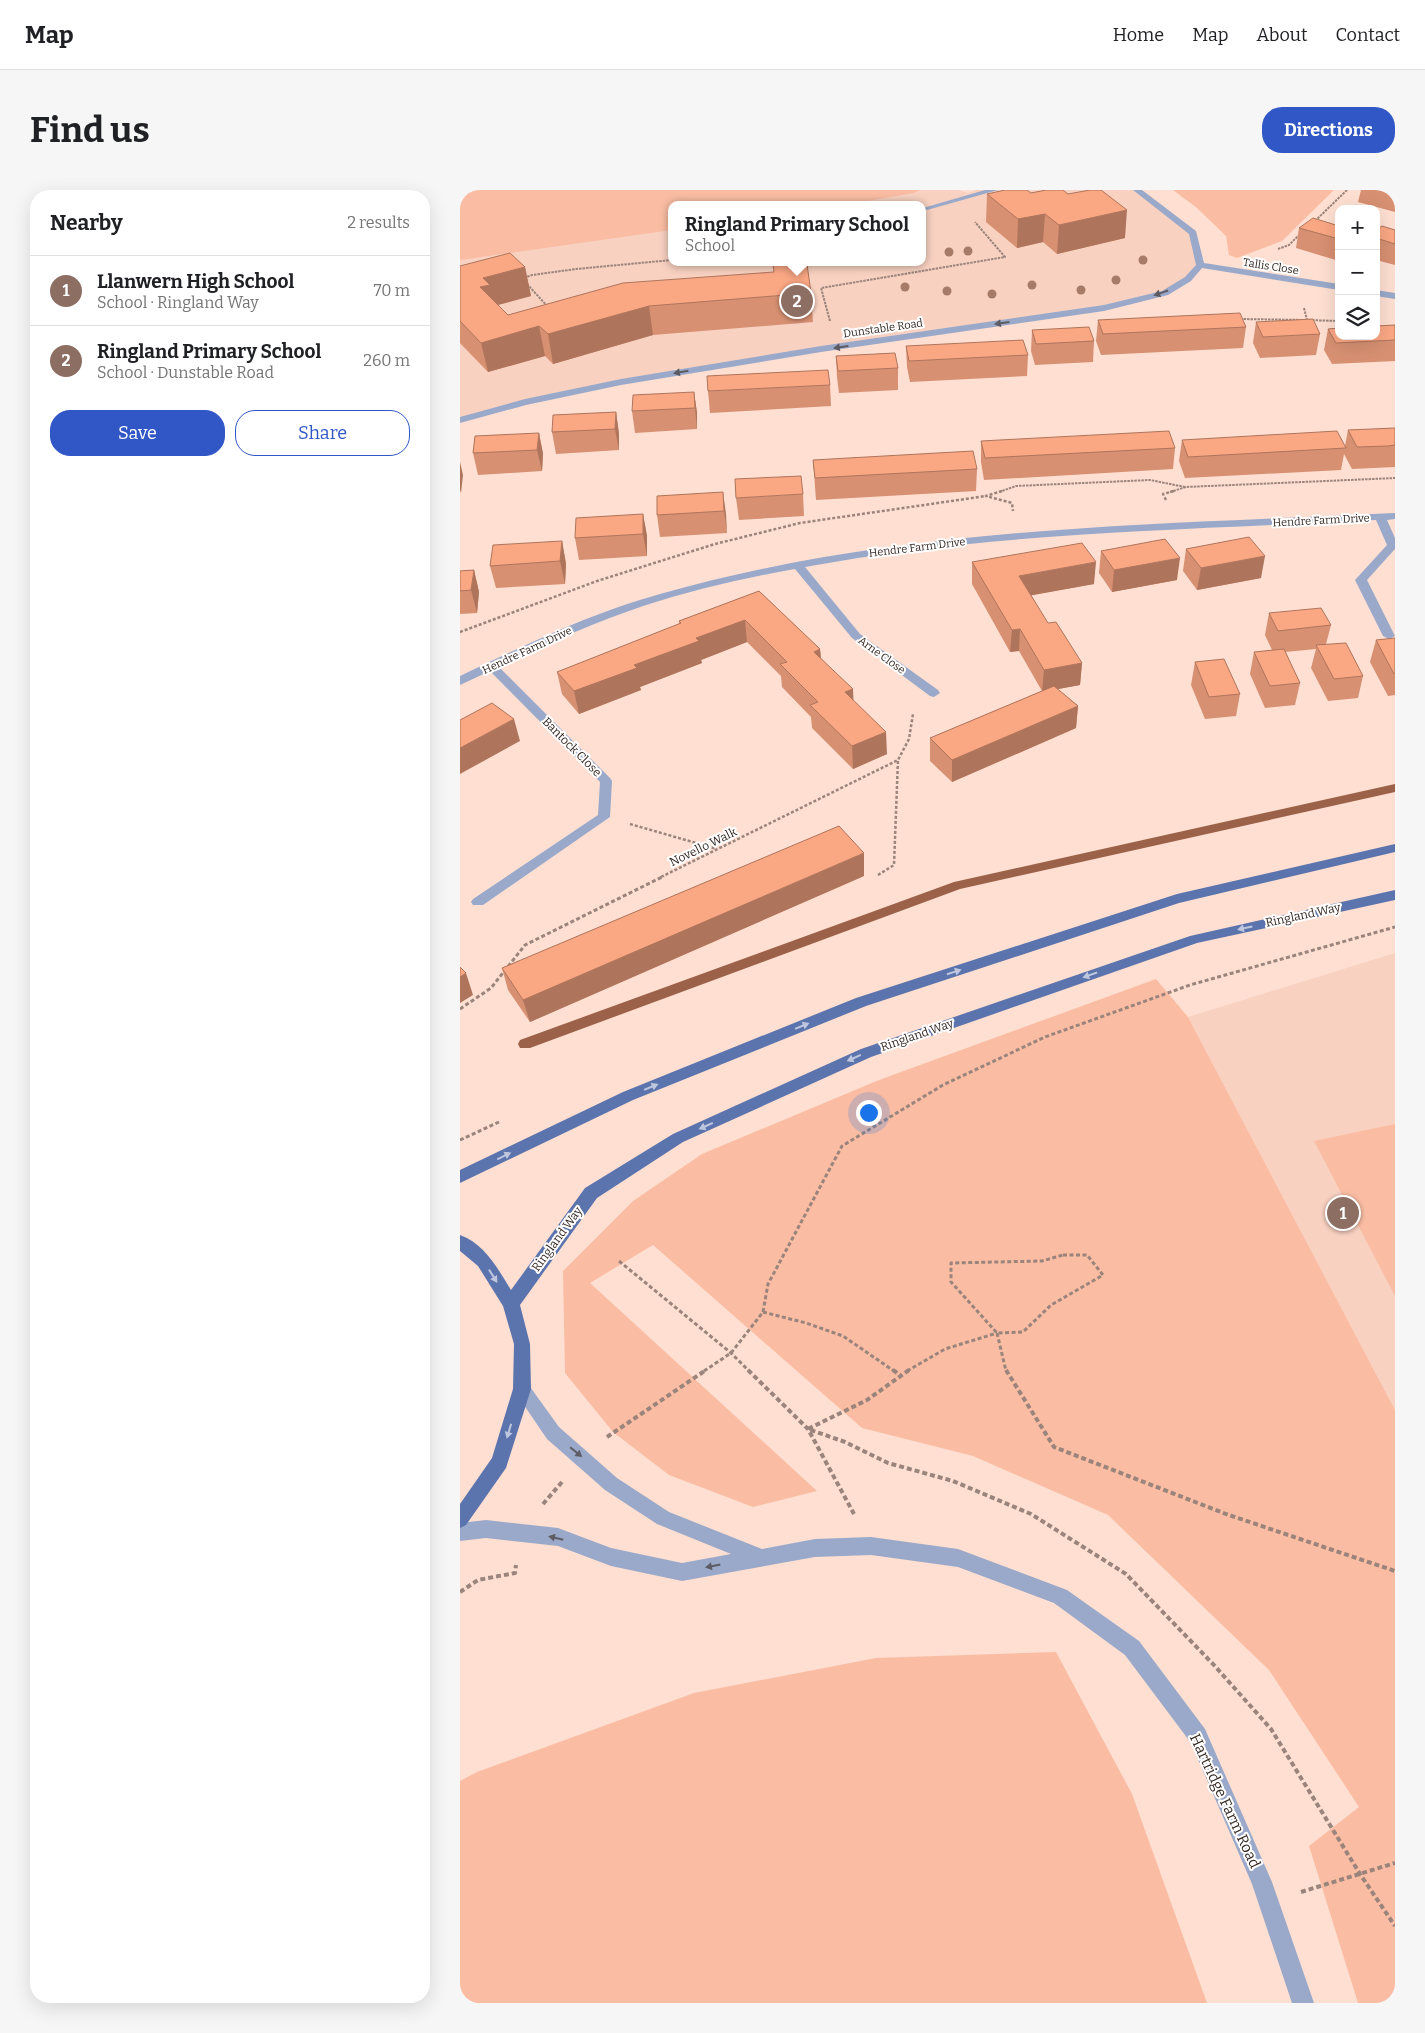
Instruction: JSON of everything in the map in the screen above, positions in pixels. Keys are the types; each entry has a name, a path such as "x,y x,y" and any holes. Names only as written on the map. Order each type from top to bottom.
{"main road":[{"path":"460,1178 628,1096 861,1002 1177,899 1395,848"},
{"name":"Ringland Way","path":"511,1304 591,1193 687,1134 866,1053 1195,939 1395,895"},
{"path":"460,1242 484,1261 511,1304 522,1344 522,1389 500,1462 460,1519"}],"street":[{"path":"928,208 994,190"},
{"path":"1137,190 1193,233 1200,266"},
{"name":"Tallis Close","path":"1200,266 1335,286"},
{"name":"Dunstable Road","path":"461,419 525,402 622,382 837,347 1104,308 1166,293 1188,279 1200,266"},
{"path":"1380,294 1395,296"},
{"name":"Hendre Farm Drive","path":"460,681 566,631 664,596 797,564 928,544 1175,527 1395,516"},
{"path":"1380,517 1393,545 1361,580 1389,636"},
{"name":"Arne Close","path":"797,564 856,636 934,693"},
{"name":"Bantock Close","path":"490,666 606,781 604,817"},
{"path":"478,902 604,817"},
{"path":"522,1389 553,1433 611,1484 663,1518 761,1557"},
{"name":"Hartridge Farm Road","path":"460,1532 486,1528 558,1537 611,1557 682,1572 814,1548 871,1546 958,1558 1060,1596 1132,1648 1198,1736 1262,1882 1303,2003"}],"path":[{"path":"1311,224 1347,190"},
{"path":"837,347 821,288 1005,257 956,201"},
{"path":"1272,251 1289,244 1304,231"},
{"path":"549,308 522,279 541,274 668,260"},
{"path":"1238,319 1307,320"},
{"path":"460,632 597,581 714,544 800,523 986,496 1016,486 1150,480 1186,487 1395,478"},
{"path":"1175,527 1164,494 1186,487"},
{"path":"986,496 1012,503 1019,537"},
{"path":"878,875 894,865 898,760 909,739 918,681"},
{"name":"Novello Walk","path":"460,1009 491,988 524,945 898,760"},
{"path":"604,817 718,850"},
{"path":"460,1592 478,1580 515,1573 523,1532 550,1494 584,1459 613,1432 731,1353 763,1312 768,1284 842,1146 943,1085 1045,1037 1190,985 1313,948 1395,927"},
{"path":"996,1333 1023,1332 1051,1305 1103,1275 1087,1255 1063,1255 1042,1261 951,1263 951,1282 996,1333 1006,1371 1054,1447 1226,1514 1395,1571"},
{"path":"619,1261 731,1353 808,1430 871,1546"},
{"path":"763,1312 806,1323 843,1336 900,1376"},
{"path":"1269,1902 1395,1863"}],"shaded area":[{"path":"460,190 958,190 968,193 976,190 1137,190 1193,233 1200,265 1165,293 1104,308 621,382 463,419 460,416"},
{"path":"460,190 920,190 914,193 867,201 668,201 668,231 460,260"},
{"path":"1173,190 1334,190 1282,241 1237,258 1229,255 1226,236 1197,208"},
{"path":"1395,953 1395,1410 1188,1017"},
{"path":"1156,979 1188,1017 1395,1410 1395,2003 1358,2003 1309,1846 1359,1807 1269,1670 1108,1515 973,1456 862,1428 653,1245 590,1283 817,1491 753,1507 669,1475 613,1432 565,1373 563,1271 633,1201 702,1154 879,1080"},
{"path":"1395,1124 1395,1296 1314,1141"},
{"path":"1056,1652 1132,1794 1207,2003 460,2003 460,1781 477,1772 694,1693 876,1658"}],"building":[{"path":"1005,190 1027,190 1031,193 1046,190 1063,190 1068,194 1101,190 1127,210 1059,225 1045,214 1018,219 987,194"},
{"path":"1313,218 1335,225 1335,238 1299,228"},
{"path":"1382,226 1395,230 1395,244 1380,239 1380,227"},
{"path":"510,253 525,267 483,278 490,285 480,287 508,315 623,283 774,272 773,266 807,266 811,293 649,306 548,334 539,326 481,343 460,321 460,266"},
{"path":"1240,313 1246,327 1103,334 1098,320"},
{"path":"1313,319 1320,334 1263,337 1256,322"},
{"path":"1395,325 1395,340 1336,343 1328,329 1335,328 1335,340 1380,340 1380,326"},
{"path":"1089,327 1094,341 1036,344 1032,330"},
{"path":"1023,340 1028,355 909,361 906,346"},
{"path":"895,353 898,368 838,371 836,356"},
{"path":"828,370 830,385 708,391 707,376"},
{"path":"694,392 695,408 632,411 633,395"},
{"path":"616,412 615,429 552,432 553,415"},
{"path":"1395,428 1395,445 1388,446 1357,447 1348,430"},
{"path":"1169,431 1175,448 985,458 981,441"},
{"path":"1337,431 1346,448 1188,457 1182,440"},
{"path":"539,433 537,450 473,453 475,436"},
{"path":"973,451 977,469 815,478 813,460"},
{"path":"801,476 803,494 736,498 735,479"},
{"path":"723,492 724,511 657,515 657,496"},
{"path":"643,514 643,534 575,538 576,518"},
{"path":"1249,537 1265,556 1201,568 1186,549"},
{"path":"1165,539 1180,558 1114,570 1101,551"},
{"path":"562,541 560,561 490,566 493,545"},
{"path":"1082,543 1096,562 1019,576 1048,623 1056,622 1082,663 1044,670 1020,629 1012,630 972,562"},
{"path":"474,570 471,590 460,591 460,571"},
{"path":"759,591 820,649 814,652 853,689 845,692 886,732 852,746 810,705 818,702 780,664 787,662 745,620 696,638 699,641 634,665 637,668 574,691 557,672 681,623 679,621"},
{"path":"1321,608 1331,625 1278,631 1269,613"},
{"path":"1395,638 1395,673 1394,674 1376,640"},
{"path":"1346,643 1363,676 1334,679 1316,645"},
{"path":"1284,649 1300,683 1270,686 1254,652"},
{"path":"1224,659 1240,694 1209,697 1195,662"},
{"path":"1054,686 1078,706 952,760 930,738"},
{"path":"492,703 514,719 460,748 460,720"},
{"path":"839,826 864,853 523,1000 502,968"},
{"path":"460,967 466,973 460,977"}],"waterway":[{"path":"525,1044 958,885 1395,788"}],"place":[{"name":"Ringland Primary School","path":"797,301"},
{"name":"Llanwern High School","path":"1343,1213"}]}
